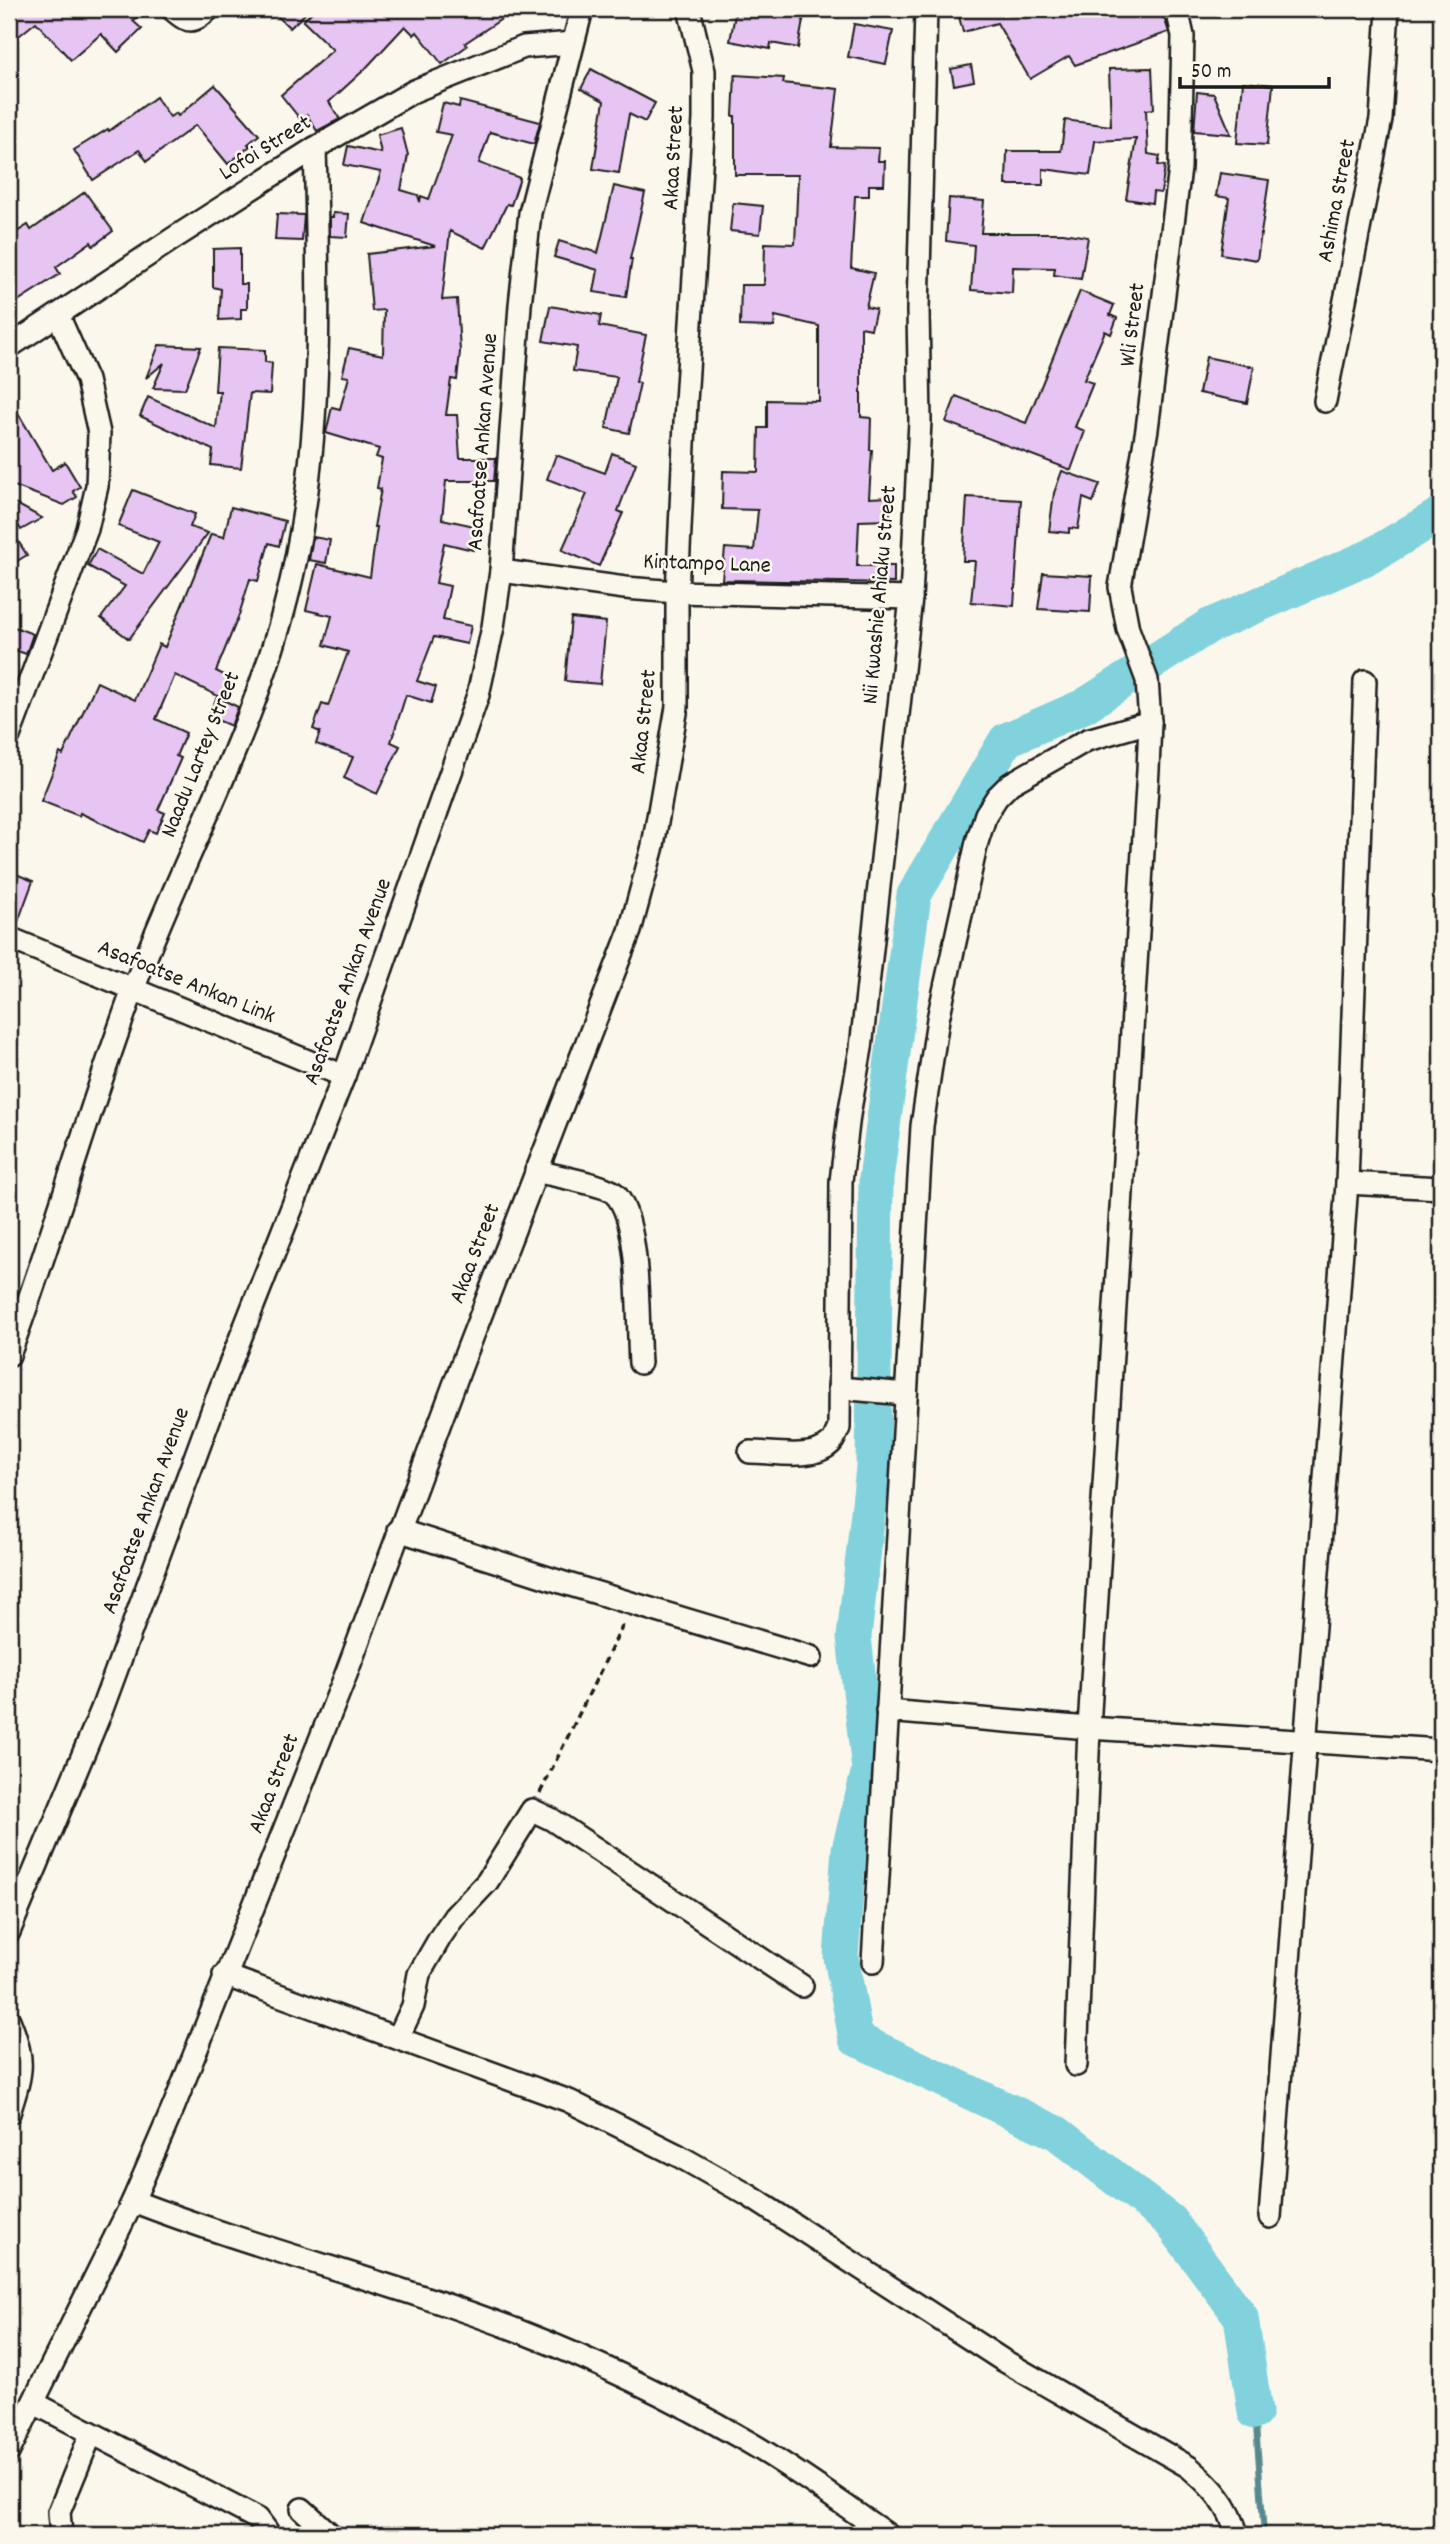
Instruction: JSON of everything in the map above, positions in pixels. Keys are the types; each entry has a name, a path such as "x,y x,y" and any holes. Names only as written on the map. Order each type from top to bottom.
{"street":[{"path":"172,9 185,20 191,20 199,18 209,9"},
{"name":"Asafoatse Ankan Avenue","path":"9,1932 102,1709 220,1387 344,1076 478,695 493,627 501,571 520,305 530,213 582,9"},
{"name":"Akaa Street","path":"9,2451 134,2201 174,2106 345,1677 398,1530 630,931 653,846 677,707 677,592 704,119 704,71 689,9"},
{"name":"Nii Kwashie Ahiaku Street","path":"750,1452 819,1452 833,1442 848,1389 841,1181 849,1115 862,1048 911,598 920,421 918,283 926,9"},
{"name":"Wli Street","path":"1076,2065 1089,1728 1146,832 1150,722 1147,680 1123,609 1120,587 1147,429 1180,168 1183,36 1177,9"},
{"name":"Ashima Street","path":"1325,401 1381,120 1388,9"},
{"name":"Lofoi Street","path":"9,347 315,148 414,91 524,47 573,43"},
{"name":"Naadu Lartey Street","path":"9,1355 134,990 247,720 276,633 296,559 310,467 315,404 318,254 315,148"},
{"path":"9,736 87,529 97,486 99,433 88,380 58,315"},
{"name":"Kintampo Lane","path":"501,571 625,588 677,592 911,598"},
{"path":"1270,2217 1347,1183 1365,681"},
{"path":"873,1962 887,1712 898,1393 922,1126 938,1019 978,842 986,814 997,797 1010,784 1087,740 1150,722"},
{"name":"Asafoatse Ankan Link","path":"9,938 344,1076"},
{"path":"536,1171 612,1191 622,1202 634,1242 640,1363"},
{"path":"1347,1183 1441,1188"},
{"path":"848,1389 898,1393"},
{"path":"398,1530 811,1657"},
{"path":"887,1712 1304,1743 1441,1750"},
{"path":"398,2038 413,2006 419,1975 441,1936 454,1917 486,1882 531,1810 551,1819 802,1986"},
{"path":"224,1975 569,2101 679,2156 748,2195 1001,2359 1189,2467 1211,2486 1229,2510 1237,2535"},
{"path":"9,2020 22,2060 20,2080 9,2113"},
{"path":"134,2201 218,2233 409,2293 520,2332 637,2383 745,2440 888,2535"},
{"path":"34,2403 258,2519 267,2535"},
{"path":"61,2535 59,2512 91,2434"},
{"path":"302,2509 331,2535"}],"path":[{"path":"531,1810 634,1603"}],"building":[{"path":"9,9 146,9 133,21 142,29 118,52 101,34 71,60 36,22 9,44"},
{"path":"270,9 310,9 290,28"},
{"path":"315,9 434,9 439,14 448,9 496,9 503,18 465,43 467,46 442,64 417,32 414,35 405,26 365,69 329,102 340,119 317,131 307,115 301,120 281,95 333,50 303,21"},
{"path":"736,9 771,9 804,15 798,48 771,43 770,49 730,41"},
{"path":"957,9 1161,9 1169,32 1075,65 1069,56 1030,79 997,23 963,32"},
{"path":"854,24 893,31 886,64 848,57"},
{"path":"971,65 974,81 954,85 951,69"},
{"path":"1152,68 1154,109 1146,110 1148,154 1160,156 1158,165 1165,166 1161,193 1153,192 1152,203 1126,199 1136,139 1095,141 1090,175 1043,169 1043,185 1006,185 1007,151 1061,151 1065,120 1111,126 1109,69"},
{"path":"591,69 655,103 645,122 629,114 619,173 593,169 604,101 581,89"},
{"path":"735,75 784,78 783,83 838,89 831,147 879,148 878,161 885,161 884,185 869,185 869,196 855,196 851,268 874,273 866,307 876,309 871,329 861,327 861,417 871,418 869,498 889,497 890,520 859,521 857,566 894,566 894,583 722,580 725,548 754,550 758,510 722,509 723,471 758,472 759,428 767,428 767,400 819,401 819,326 775,316 774,327 740,326 741,285 764,285 765,243 795,244 798,175 735,175"},
{"path":"1243,82 1273,85 1267,145 1237,143"},
{"path":"215,85 259,135 228,164 196,125 147,161 139,150 93,180 74,150 108,129 109,131 156,97 170,117 176,113 178,116"},
{"path":"1197,92 1214,94 1231,134 1194,131"},
{"path":"460,101 540,122 534,144 490,132 479,163 520,178 511,205 507,204 485,248 450,231 442,300 457,299 460,352 457,380 451,379 446,415 457,415 460,458 496,458 494,481 446,481 442,519 479,527 473,550 444,543 436,583 450,586 443,620 471,626 467,644 434,637 417,681 436,687 431,703 406,695 391,742 400,746 377,794 344,778 353,757 316,744 320,732 313,729 322,704 328,706 348,652 324,645 332,616 306,610 317,564 370,577 377,527 374,527 381,489 377,488 382,459 376,457 379,449 326,433 332,407 340,409 349,377 342,376 349,348 383,355 384,310 372,311 367,254 435,246 364,223 381,172 344,165 348,146 381,153 377,135 401,128 408,155 401,190 418,195 420,202 421,196 429,199 452,135 436,132 443,103 459,107"},
{"path":"1220,173 1269,180 1257,260 1221,254 1229,198 1216,196"},
{"path":"614,186 645,193 630,259 626,297 594,292 598,270 554,257 559,241 598,253"},
{"path":"85,192 113,231 93,246 91,242 56,267 60,274 16,302 9,291 9,237 28,225 31,230"},
{"path":"949,198 984,201 981,233 1063,233 1088,237 1081,279 1054,275 1055,268 1013,267 1012,293 971,290 974,245 946,241"},
{"path":"733,203 763,206 760,234 730,231"},
{"path":"333,213 349,214 347,237 330,236 330,217 333,217"},
{"path":"277,214 304,215 302,241 275,240"},
{"path":"240,248 240,284 247,284 247,309 241,309 241,319 219,320 221,289 213,287 213,249"},
{"path":"1080,291 1114,305 1110,315 1117,318 1111,334 1105,331 1084,380 1093,383 1075,427 1085,431 1071,470 946,422 956,396 1026,423"},
{"path":"550,306 601,315 599,326 646,335 636,382 640,383 629,433 606,428 617,377 573,371 577,347 543,341"},
{"path":"159,345 201,347 185,389 153,388 164,363 146,378"},
{"path":"218,348 265,350 265,362 272,363 270,394 250,393 241,468 211,465 213,450 140,416 148,397 216,428 220,391 215,391"},
{"path":"1206,357 1254,367 1247,403 1199,393"},
{"path":"9,398 52,470 65,462 80,487 73,491 77,497 64,505 9,484"},
{"path":"612,453 636,463 618,511 623,513 599,566 562,550 587,494 547,479 556,455 605,473"},
{"path":"1062,471 1100,484 1093,502 1083,498 1078,529 1069,528 1069,533 1049,531 1054,493"},
{"path":"133,490 195,514 190,527 208,533 129,639 101,618 125,586 88,566 97,549 143,574 159,542 118,526"},
{"path":"967,497 1021,500 1014,606 971,602 975,561 963,561"},
{"path":"9,500 42,518 21,530 9,509"},
{"path":"231,507 285,521 279,546 269,543 258,581 250,579 239,615 216,671 232,679 222,698 175,675 156,719 186,733 176,756 181,758 158,810 165,813 156,833 149,830 143,842 80,813 79,816 41,801 60,753 63,755 97,682 135,700 159,644 165,647 211,534 224,537"},
{"path":"9,527 27,555 9,566"},
{"path":"313,537 330,540 326,563 309,560"},
{"path":"1043,573 1092,576 1090,612 1038,609"},
{"path":"571,618 606,622 600,684 565,681"},
{"path":"9,625 33,634 26,654 9,648"},
{"path":"217,697 238,707 231,726 208,716"},
{"path":"9,871 33,881 16,927 9,925"}],"waterway":[{"path":"1255,2412 1241,2317 1170,2221 1057,2133 856,2039 841,1957 849,1849 869,1770 854,1637 873,1468 876,1179 914,895 1006,740 1084,706 1209,626 1371,556 1441,514"},
{"path":"1255,2412 1264,2535"}]}
